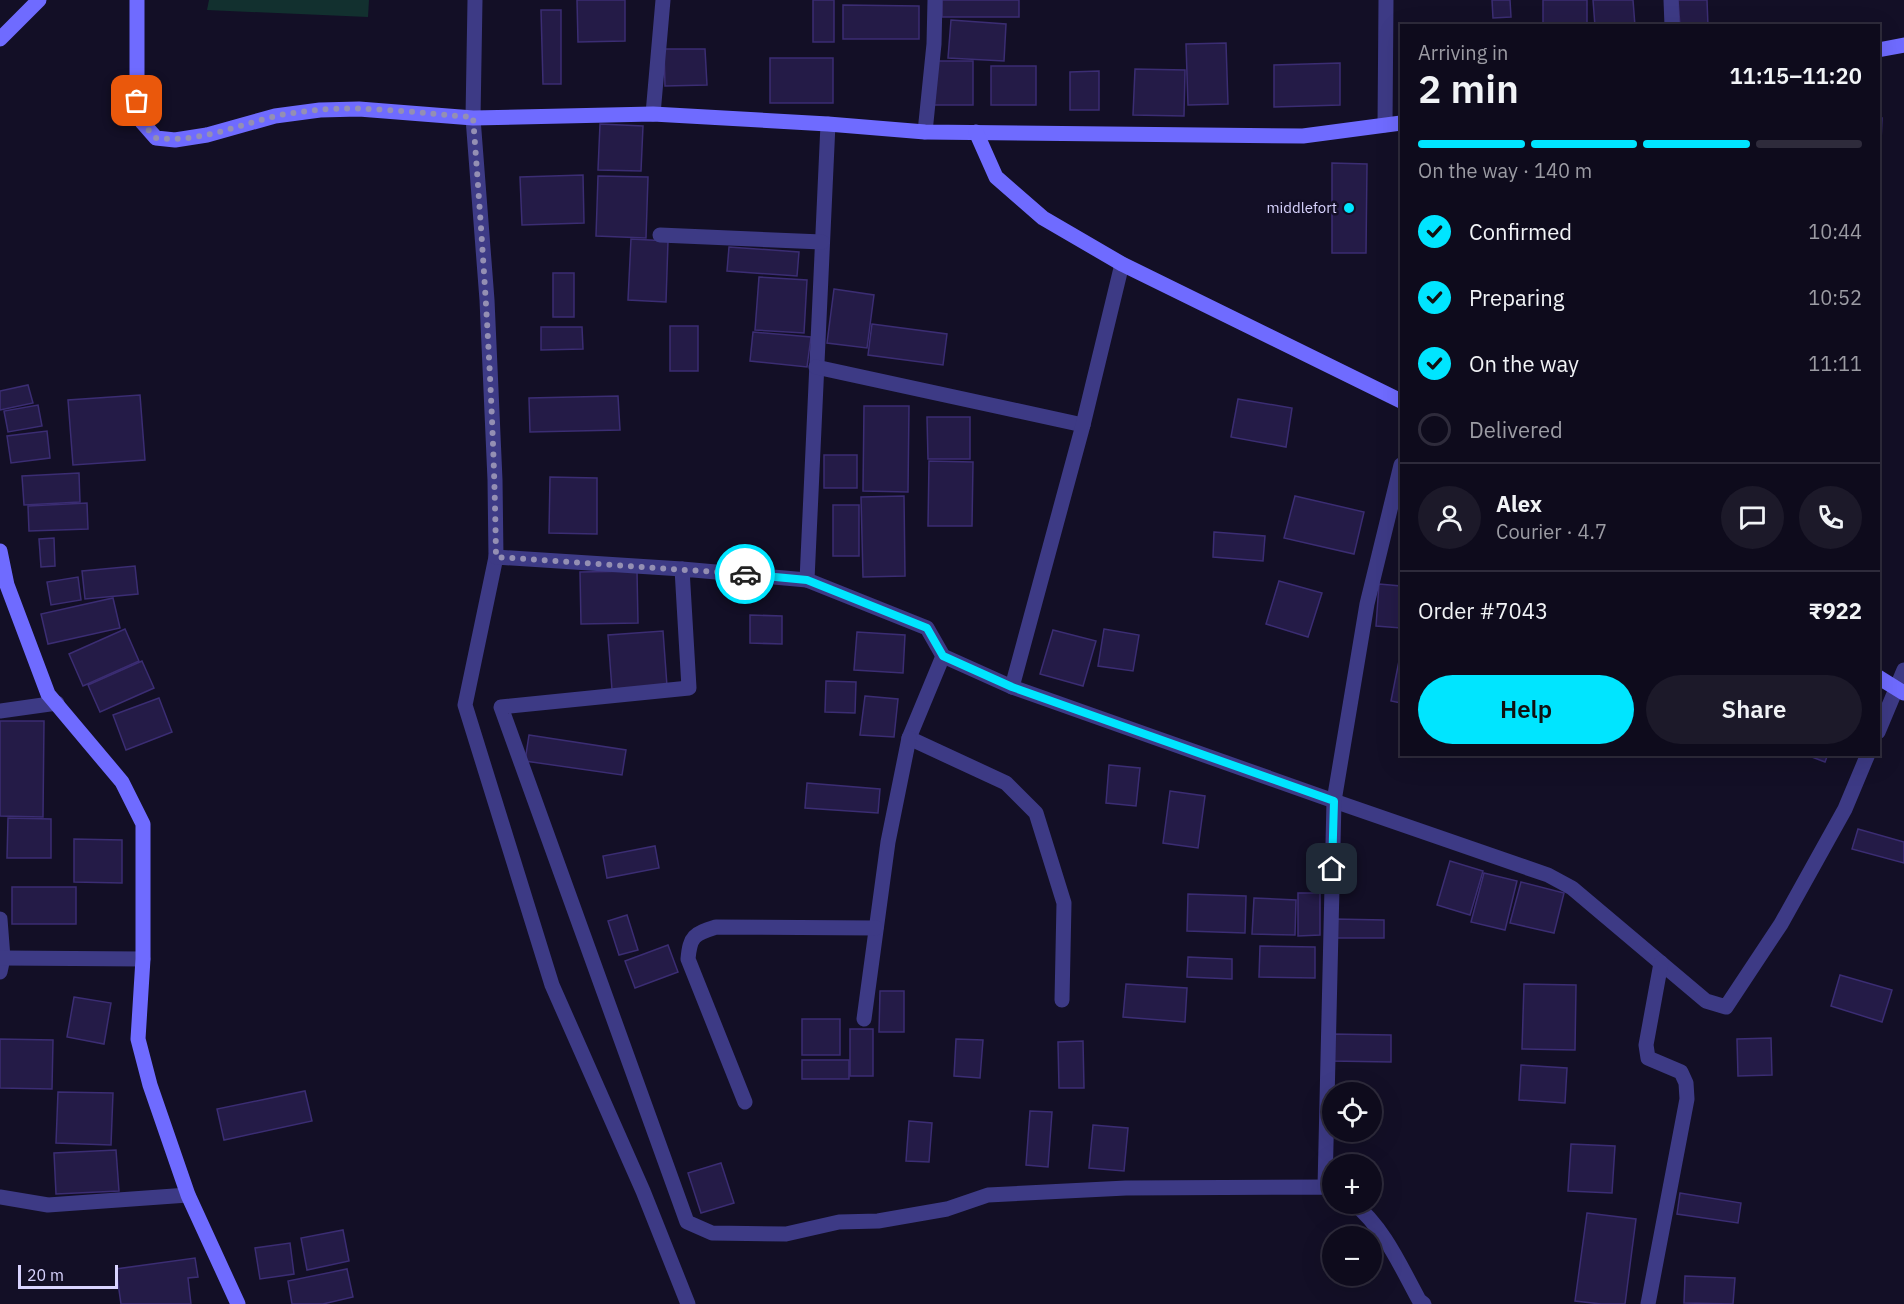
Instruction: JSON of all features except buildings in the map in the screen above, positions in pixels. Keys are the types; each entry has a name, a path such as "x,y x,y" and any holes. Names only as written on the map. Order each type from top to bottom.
{"street":[{"path":"0,39 39,0"},
{"path":"137,0 137,101 142,123 156,138 175,140 207,135 274,116 320,110 359,109 473,117 653,114 925,132 1302,136 1400,123"},
{"path":"475,0 473,117 487,300 496,557 465,705 552,985 643,1191 688,1304"},
{"path":"653,114 663,0"},
{"path":"925,132 934,44 934,0"},
{"path":"1385,125 1386,0"},
{"path":"1671,0 1672,24"},
{"path":"1880,50 1904,45"},
{"path":"807,580 828,124"},
{"path":"976,132 996,177 1043,218 1122,264 1400,401"},
{"path":"660,234 822,242"},
{"path":"1012,687 1083,425 1122,264"},
{"path":"816,367 1083,425"},
{"path":"1329,1154 1334,801 1367,604 1400,469"},
{"path":"0,551 7,585 48,694 122,782 143,824 143,959 138,1039 150,1084 188,1196 237,1304"},
{"path":"496,557 807,580 927,628 943,656 1012,687 1548,875 1572,888 1706,1001 1726,1007 1781,924 1845,809 1867,756"},
{"path":"682,569 689,687 501,707 687,1222 712,1233 786,1234 839,1222 878,1221 947,1209 988,1196 1126,1188 1322,1189"},
{"path":"864,1018 888,842 909,738 943,656"},
{"path":"1880,728 1900,691 1904,670"},
{"path":"1880,678 1900,691"},
{"path":"0,711 57,703"},
{"path":"909,738 1006,783 1036,813 1064,903 1062,1000"},
{"path":"0,919 2,965 143,959"},
{"path":"745,1102 688,959 690,943 700,932 716,927 876,928"},
{"path":"1648,1304 1687,1099 1686,1083 1681,1072 1648,1059 1646,1045 1661,963"},
{"path":"0,1197 48,1205 188,1196"},
{"path":"1365,1214 1374,1223 1419,1300 1424,1304"}],"green space":[{"path":"209,0 369,0 368,17 207,10"}],"way so far":[{"path":"137,101 142,123 156,138 175,140 207,135 274,116 320,110 359,109 473,117 487,300 496,557 745,574"}],"place":[{"name":"middlefort","path":"1349,208"}],"route":[{"path":"745,574 807,580 927,628 943,656 1012,687 1334,801 1332,869"}]}
